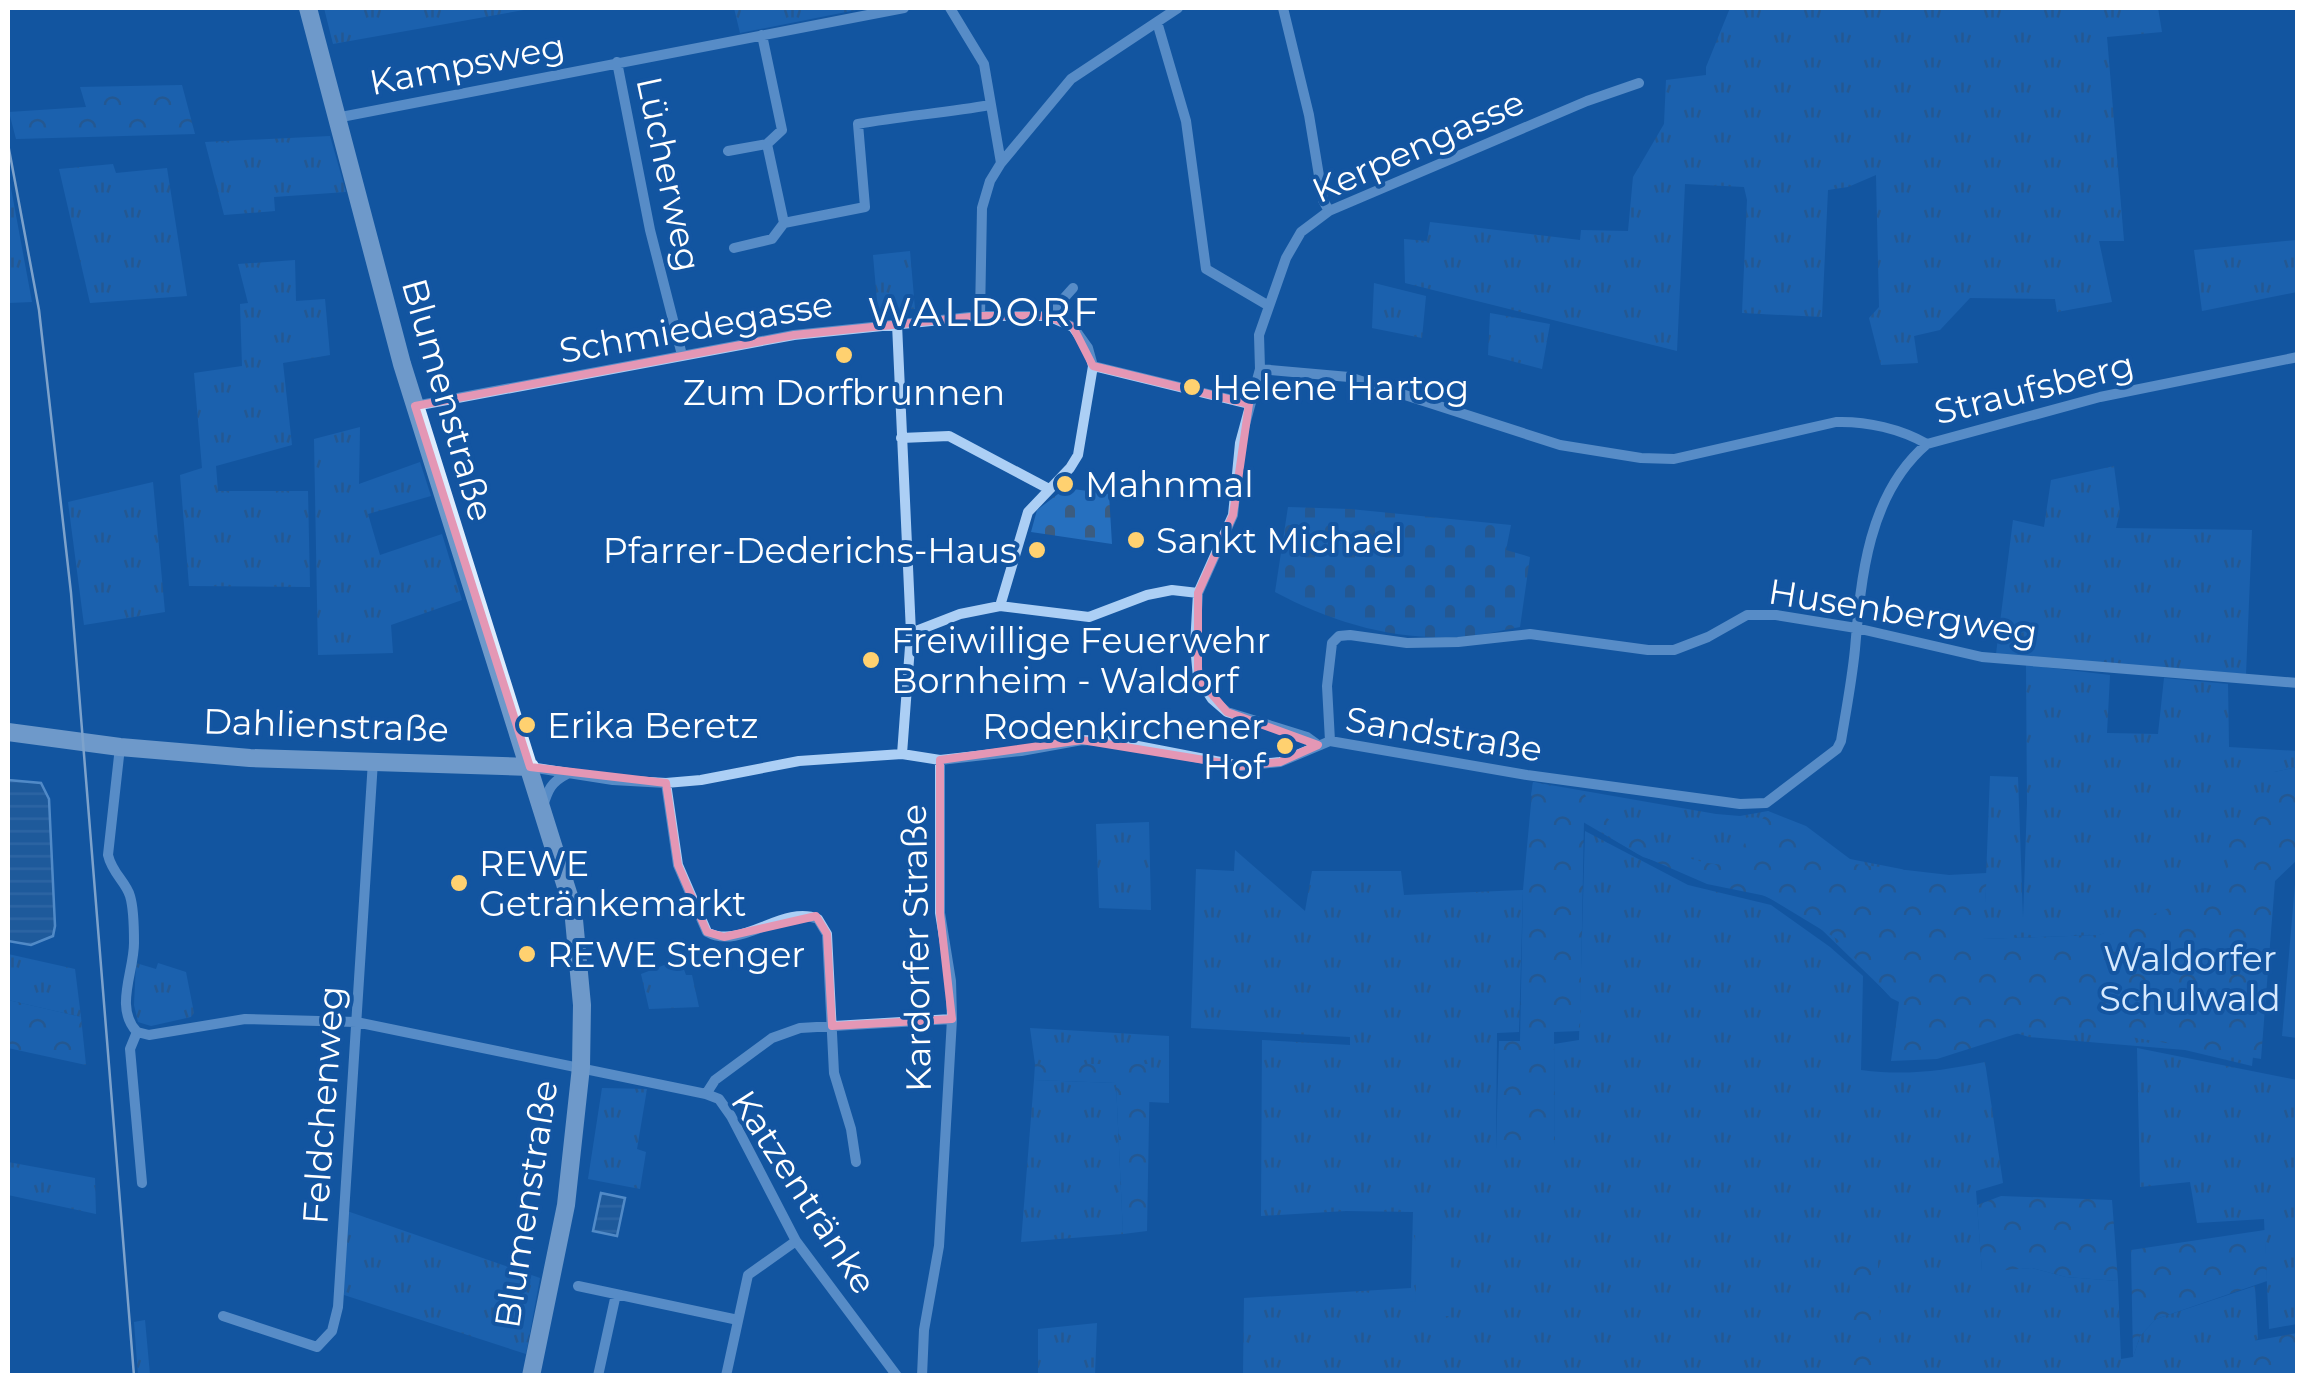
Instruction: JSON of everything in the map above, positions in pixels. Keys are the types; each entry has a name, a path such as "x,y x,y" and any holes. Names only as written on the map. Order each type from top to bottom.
{"main road":[{"name":"Blumenstraße","path":"308,8 415,406 573,909 582,1004 581,1068 566,1205 531,1376"},
{"path":"485,763 500,755 510,740 513,721"},
{"name":"Dahlienstraße","path":"8,732 250,758 530,767"}],"street":[{"name":"Kampsweg","path":"336,118 904,8"},
{"path":"950,8 984,64 1001,164"},
{"path":"980,316 982,208 990,181 1071,78 1178,8"},
{"path":"1283,8 1309,115 1323,200 1329,211"},
{"path":"1156,22 1186,121 1206,269 1269,306"},
{"path":"728,151 767,144 782,130 762,34"},
{"name":"Lücherweg","path":"617,62 650,230 682,355"},
{"name":"Kerpengasse","path":"1198,593 1233,515 1240,443 1260,369 1260,335 1286,258 1301,232 1329,211 1640,83"},
{"path":"734,248 772,238 784,224 865,207 858,124 990,106"},
{"path":"767,144 784,224"},
{"path":"1000,606 1028,512 1078,455 1093,366 1088,348 1073,327 1048,316 1073,288"},
{"name":"Schmiedegasse","path":"415,406 794,336 980,316 1048,316"},
{"path":"897,324 911,632 902,754"},
{"name":"Straufsberg","path":"1260,369 1348,377 1560,446 1674,459 1836,422 1855,422 1910,435 1928,444 2100,397 2298,358"},
{"path":"1093,366 1248,404"},
{"path":"901,438 949,436 1049,489"},
{"name":"Sandstraße","path":"530,767 666,783 799,761 902,754 940,760 1082,740 1112,741 1241,766 1280,762 1330,741 1527,776 1740,804 1766,802 1841,741 1862,569 1884,502 1916,454 1928,444"},
{"path":"911,632 960,614 1000,606 1089,617 1147,595 1172,590 1198,593 1198,678 1212,699 1227,712 1307,737 1318,745"},
{"name":"Husenbergweg","path":"1330,741 1326,686 1332,643 1339,636 1350,635 1407,643 1530,634 1674,650 1747,615 1776,614 1982,657 2298,682"},
{"path":"120,747 108,856 112,870 130,894 134,940 125,999 129,1024 137,1032 130,1049 142,1183"},
{"name":"Kardorfer Straße","path":"922,1376 924,1330 938,1254 952,1019 952,981 940,913 940,760"},
{"name":"Feldchenweg","path":"223,1316 317,1347 332,1332 338,1308 372,762"},
{"path":"543,806 556,780 568,774"},
{"path":"666,783 678,866 703,926 713,936 724,937 802,915 818,919 826,934 834,1073 851,1129 856,1162"},
{"name":"Katzentränke","path":"137,1032 149,1035 245,1018 356,1022 719,1099 796,1241 897,1376"},
{"path":"706,1094 715,1080 772,1038 800,1028 952,1019"},
{"path":"726,1376 748,1275 796,1241"},
{"path":"578,1286 738,1320"},
{"path":"598,1376 616,1294"}],"highlighted area":[{"path":"980,316 1048,316 1073,327 1093,366 1249,404 1233,515 1198,593 1198,678 1227,712 1318,745 1280,762 1241,766 1082,740 940,760 940,913 952,1019 832,1026 827,934 816,916 724,937 707,932 678,865 666,783 530,767 415,406 794,335"}],"green space":[{"path":"324,8 535,8 333,44"},
{"path":"734,8 861,8 861,9 740,33"},
{"path":"1730,8 2158,8 2162,32 2107,37 2124,241 2099,241 2112,302 2057,312 2055,299 1970,298 1940,330 1914,336 1918,363 1881,365 1869,318 1879,307 1876,175 1848,187 1828,190 1822,317 1742,313 1747,200 1744,187 1685,184 1677,351 1405,283 1404,239 1427,241 1430,222 1580,240 1581,230 1628,231 1633,177 1664,124 1666,80 1706,75"},
{"path":"182,85 195,134 16,139 9,112 86,107 80,87"},
{"path":"330,136 346,192 274,197 275,211 224,215 205,142"},
{"path":"113,164 116,173 167,168 187,296 90,303 59,169"},
{"path":"8,172 32,302 8,303"},
{"path":"2297,240 2297,292 2202,311 2194,250"},
{"path":"910,251 915,309 907,309 907,314 884,316 883,311 878,312 873,255"},
{"path":"295,260 296,301 325,299 330,355 283,363 292,445 216,466 218,491 308,491 310,587 189,586 180,475 202,468 194,373 242,366 240,304 248,303 238,264"},
{"path":"1374,283 1426,296 1422,338 1372,328"},
{"path":"1490,313 1550,324 1542,369 1488,355"},
{"path":"360,427 359,484 420,462 431,496 368,514 380,555 442,534 462,600 391,625 393,653 318,655 314,439"},
{"path":"2114,466 2120,511 2116,528 2252,530 2246,674 1996,654 2013,520 2044,527 2051,480"},
{"path":"153,482 165,612 84,625 68,502"},
{"path":"1066,488 1109,494 1112,544 1031,532 1037,510"},
{"path":"1288,507 1511,525 1506,550 1530,557 1520,627 1465,636 1386,632 1340,620 1275,592"},
{"path":"2026,665 2110,675 2107,733 2158,734 2164,678 2228,684 2229,747 2297,751 2297,767 2274,772 2272,874 2252,1066 2185,1050 2029,1037 1888,994 1820,928 1791,908 1758,893 1643,857 1583,822 1536,802 1531,795 1533,782 1716,814 1740,816 1768,811 1806,826 1850,859 1901,869 1985,903 1990,776 2018,777 2023,918","holes":["2105,933 2098,942 1982,939"]},
{"name":"Waldorfer Schulwald","path":"2297,767 2297,860 2275,881 2261,1059 2107,1033 2025,1031 1937,1059 1891,1061 1899,1002 1837,939 1766,896 1707,884 1638,854 1584,821 1580,1031 1554,1032 1555,1150 1496,1150 1499,1041 1520,1041 1523,890 1533,782 1584,793 1609,820 1628,832 1671,852 1712,864 1729,865 1768,811 1854,864 1949,875 1987,873 1985,903 1964,926 1977,939 2099,935 2228,885 2229,824 2267,804 2274,772"},
{"path":"1149,822 1151,910 1099,908 1096,824"},
{"path":"1585,831 1688,885 1771,905 1830,947 1863,976 1861,1070 1923,1072 1985,1062 2003,1183 1976,1191 1982,1271 2032,1268 2066,1277 2118,1281 2121,1359 2133,1357 2140,1336 2156,1319 2255,1286 2258,1339 2253,1342 2253,1375 1243,1375 1244,1298 1411,1288 1413,1212 1261,1216 1262,1040 1350,1045 1350,1037 1191,1028 1196,869 1234,871 1235,850 1305,911 1312,871 1401,871 1404,895 1523,890 1519,1032 1497,1033 1496,1149 1555,1150 1554,1044 1579,1040"},
{"path":"2298,884 2297,1038 2282,1036"},
{"path":"8,954 75,969 81,1017 8,1000"},
{"path":"680,959 686,975 692,975 699,1007 649,1009 641,974"},
{"path":"136,963 156,969 158,963 186,972 194,1013 191,1017 151,1026 138,1022 134,1005"},
{"path":"8,1000 81,1017 86,1065 8,1048"},
{"path":"1030,1028 1169,1036 1169,1103 1149,1102 1149,1064 1035,1064"},
{"path":"2137,1048 2297,1080 2297,1324 2269,1329 2264,1219 2197,1223 2190,1182 2140,1187"},
{"path":"1035,1064 1150,1064 1147,1231 1123,1234 1116,1083 1034,1080"},
{"path":"1034,1080 1116,1083 1123,1234 1021,1242"},
{"path":"602,1088 647,1089 637,1149 646,1152 640,1189 588,1179"},
{"path":"8,1162 95,1178 96,1214 8,1195"},
{"path":"2001,1196 2112,1200 2118,1281 2066,1277 2032,1268 1982,1272 1977,1205"},
{"path":"347,1211 540,1278 526,1354 344,1295"},
{"path":"1415,1226 1451,1226 1451,1316 1408,1316 1408,1302 1416,1301"},
{"path":"2265,1230 2267,1281 2156,1319 2140,1336 2133,1357 2131,1250"},
{"path":"1877,1241 1882,1375 1854,1375 1848,1250"},
{"path":"145,1320 150,1375 138,1375 134,1322"},
{"path":"1097,1323 1095,1375 1038,1375 1038,1329"},
{"path":"2297,1333 2297,1375 2253,1375 2253,1341"}],"shaded area":[{"path":"8,780 41,783 49,799 55,926 53,936 31,945 8,941"},
{"path":"601,1193 625,1198 617,1236 593,1231"}],"tram line":[{"path":"8,144 39,310 71,593 134,1376"}],"place":[{"name":"Zum Dorfbrunnen","path":"844,355"},
{"name":"Helene Hartog","path":"1192,387"},
{"name":"Mahnmal","path":"1065,484"},
{"name":"Sankt Michael","path":"1136,540"},
{"name":"Pfarrer-Dederichs-Haus","path":"1037,550"},
{"name":"Freiwillige Feuerwehr Bornheim - Waldorf","path":"871,660"},
{"name":"Erika Beretz","path":"527,725"},
{"name":"Rodenkirchener Hof","path":"1285,746"},
{"name":"REWE Getränkemarkt","path":"459,883"},
{"name":"REWE Stenger","path":"527,954"}],"district":[{"name":"WALDORF","path":"984,311"}]}
